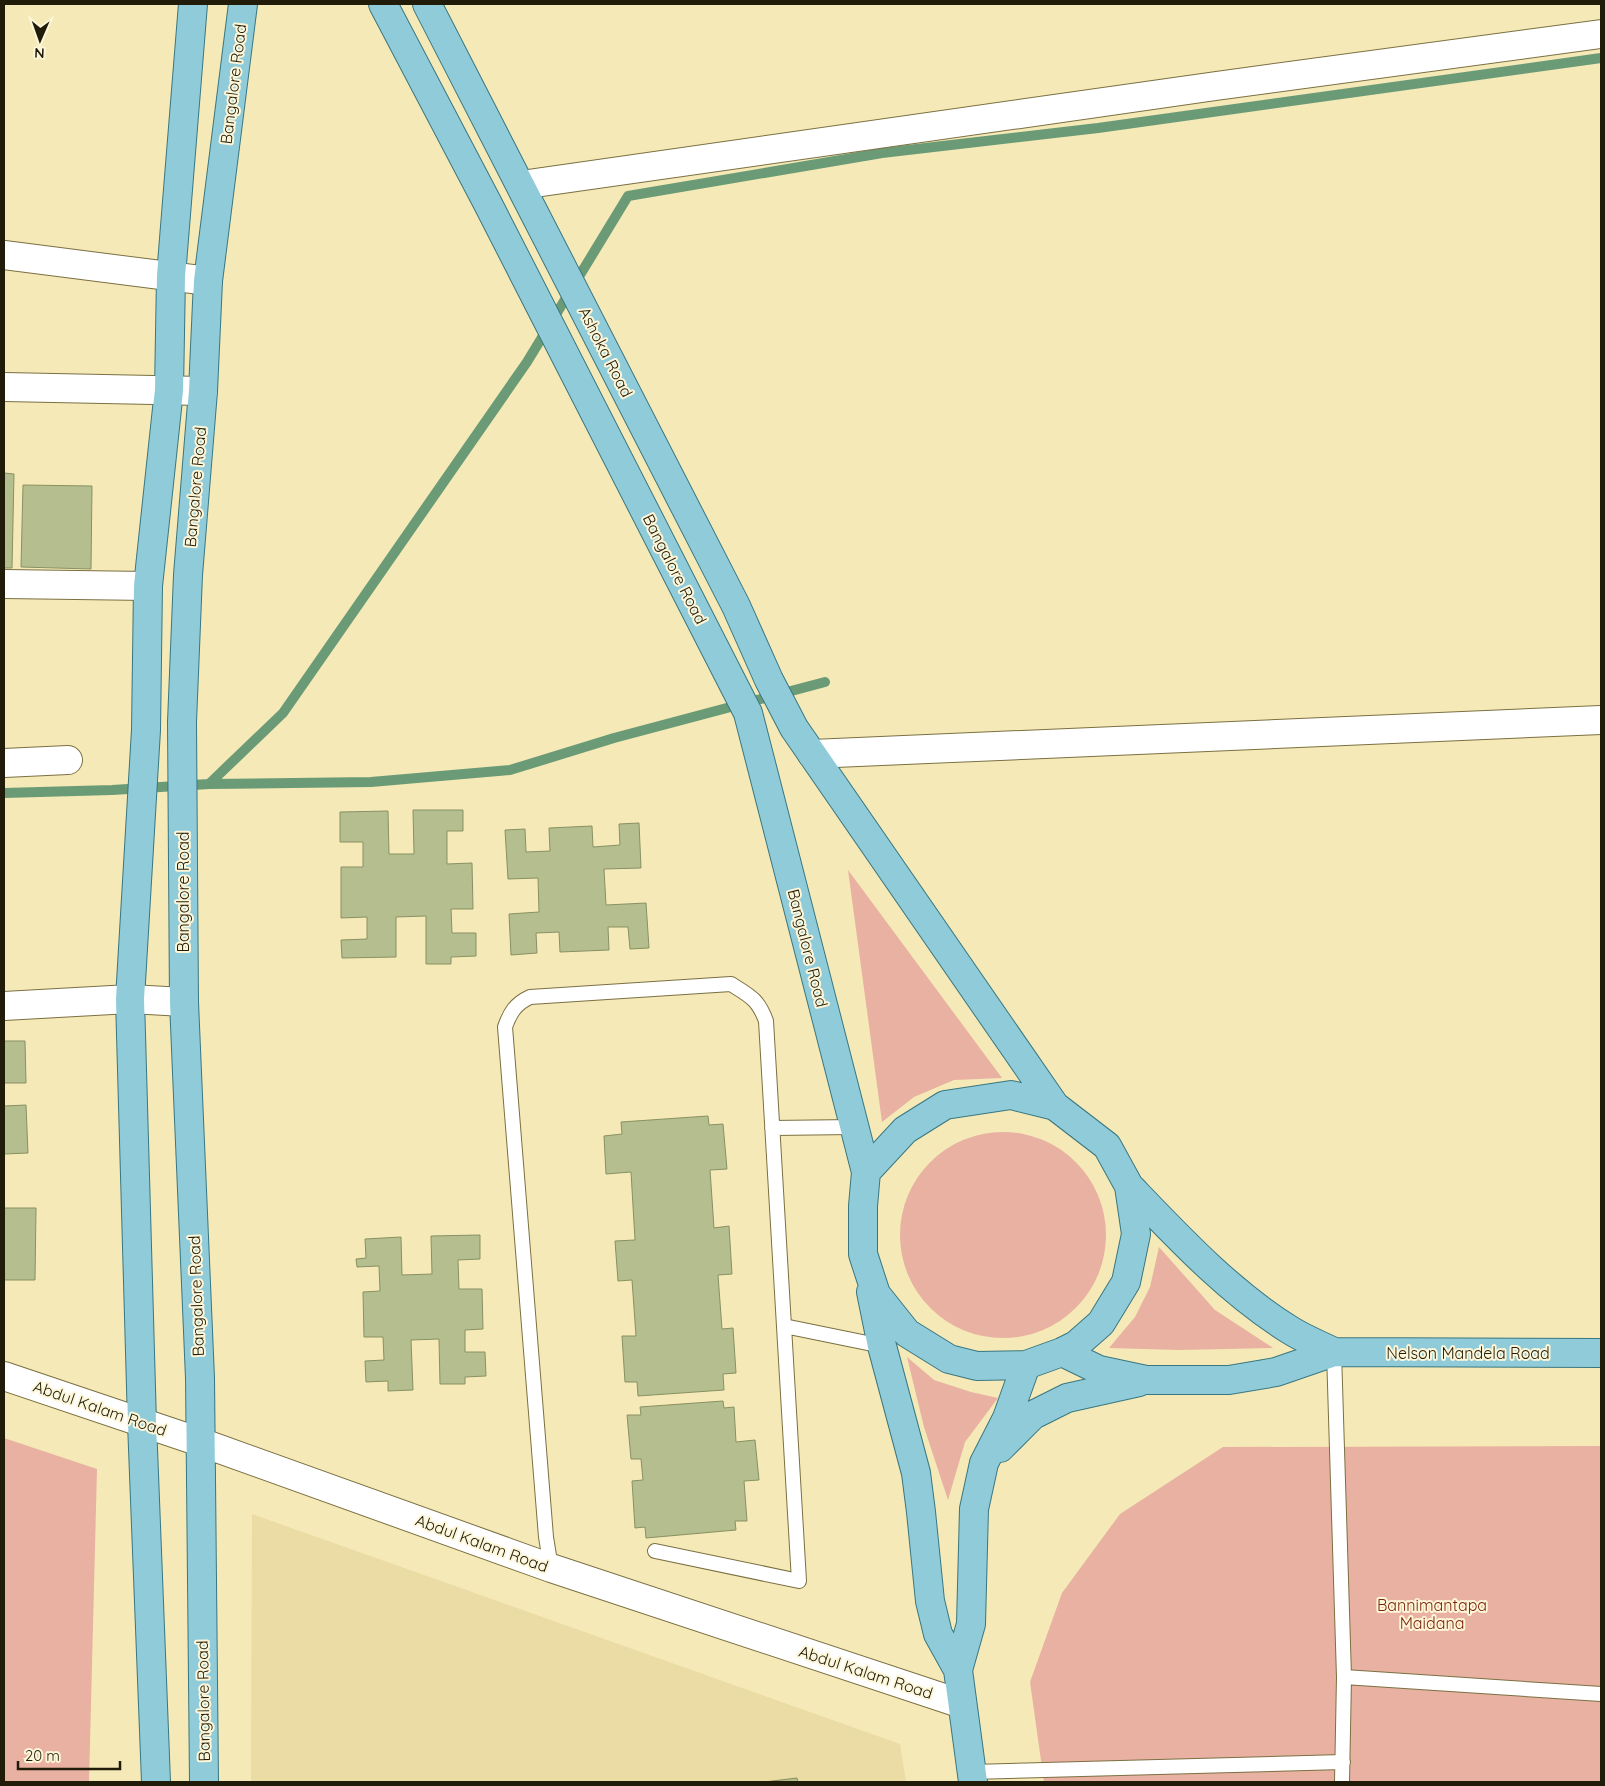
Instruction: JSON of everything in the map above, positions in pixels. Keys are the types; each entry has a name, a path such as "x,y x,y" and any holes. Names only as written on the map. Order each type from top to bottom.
{"main road":[{"path":"156,1782 142,1423 130,999 138,838 146,730 148,586 169,390 171,276 193,4"},
{"name":"Bangalore Road","path":"204,1782 200,1369 184,1002 182,722 188,575 203,391 208,281 243,4"},
{"name":"Bangalore Road","path":"383,4 542,309 743,703 866,1172 863,1206 863,1254"},
{"name":"Ashoka Road","path":"427,4 736,606 775,692 794,728 1055,1106"},
{"path":"863,1254 876,1294 907,1333 948,1359 977,1366 1026,1365 1076,1345 1101,1323 1126,1282 1136,1234 1129,1186 1107,1146 1055,1106 1010,1095 945,1105 905,1130 866,1172"},
{"name":"Nelson Mandela Road","path":"1129,1186 1174,1234 1251,1302 1290,1330 1334,1352"},
{"path":"863,1254 882,1346 916,1473 922,1512 930,1601 938,1634 958,1670 972,1777"},
{"name":"Nelson Mandela Road","path":"1062,1352 1099,1370 1146,1380 1238,1378 1276,1372 1334,1352 1601,1353"},
{"path":"958,1670 972,1624 974,1509 984,1463 1006,1418 1026,1365"},
{"path":"984,1463 1033,1415 1067,1398 1146,1380"}],"street":[{"path":"521,185 1216,86 1601,34"},
{"path":"4,255 208,281"},
{"path":"4,387 203,391"},
{"path":"4,584 148,586"},
{"path":"812,754 1601,720"},
{"path":"4,763 68,760"},
{"path":"4,1006 130,999 184,1002"},
{"name":"Abdul Kalam Road","path":"4,1376 200,1442 551,1568 962,1704"}],"lane":[{"path":"551,1568 546,1537 505,1027 510,1014 519,1002 530,997 731,984 750,996 761,1007 766,1021 800,1581 655,1551"},
{"path":"772,1128 854,1127"},
{"path":"784,1326 882,1346"},
{"path":"1334,1352 1344,1677 1342,1782"},
{"path":"1344,1677 1601,1694"},
{"path":"972,1777 1343,1762"}],"shaded area":[{"path":"252,1514 900,1744 906,1782 251,1782"}],"green space":[{"path":"848,870 1002,1078 954,1080 914,1097 882,1122"},
{"path":"1013,1132 1043,1139 1069,1155 1083,1169 1099,1195 1105,1215 1105,1255 1099,1275 1083,1301 1069,1315 1043,1331 1023,1337 993,1338 963,1331 937,1315 923,1301 907,1275 901,1255 900,1225 907,1195 923,1169 937,1155 963,1139 983,1133"},
{"path":"1159,1247 1215,1310 1273,1348 1179,1350 1109,1348 1135,1317 1150,1287"},
{"path":"907,1357 934,1380 971,1392 998,1398 965,1442 948,1500 924,1427"},
{"path":"4,1438 97,1469 89,1782 4,1782"},
{"name":"Bannimantapa Maidana","path":"1601,1446 1601,1782 1044,1782 1030,1682 1062,1593 1120,1514 1223,1447"}],"building":[{"path":"4,473 14,474 12,568 4,568"},
{"path":"23,485 92,486 91,569 21,567"},
{"path":"413,810 463,810 463,831 447,831 447,864 472,863 473,909 451,909 452,933 476,933 476,956 451,957 451,964 426,964 426,916 396,917 396,957 342,958 341,940 367,939 367,917 341,918 341,867 363,867 363,842 340,842 340,812 388,811 389,854 414,854"},
{"path":"639,823 641,868 604,869 606,905 646,903 649,948 630,949 628,927 608,927 609,950 560,952 559,932 536,933 537,953 511,955 509,914 539,912 538,878 508,879 505,830 525,829 526,852 550,851 549,828 592,826 593,847 620,845 619,824"},
{"path":"4,1041 25,1041 26,1083 4,1083"},
{"path":"26,1105 28,1153 4,1154 4,1106"},
{"path":"708,1116 709,1125 723,1124 727,1169 710,1170 714,1228 729,1226 732,1274 718,1275 722,1329 733,1328 736,1373 723,1374 724,1390 638,1396 637,1382 625,1382 622,1336 636,1336 632,1280 618,1281 615,1241 635,1240 631,1172 606,1174 604,1136 622,1134 621,1122"},
{"path":"4,1208 36,1208 35,1280 4,1280"},
{"path":"480,1235 480,1259 458,1260 459,1289 482,1289 483,1329 465,1330 465,1352 485,1352 486,1376 465,1377 465,1384 440,1384 439,1339 411,1340 413,1390 388,1391 388,1381 366,1382 365,1361 384,1360 383,1337 364,1337 363,1292 380,1291 379,1266 357,1267 356,1259 366,1258 365,1239 401,1237 402,1275 432,1274 431,1236"},
{"path":"723,1401 724,1408 734,1407 736,1442 755,1440 759,1480 744,1481 747,1521 735,1521 736,1530 646,1538 645,1527 635,1528 632,1481 643,1480 641,1459 631,1459 627,1415 641,1415 640,1407"},
{"path":"797,1778 798,1782 764,1782"}],"waterway":[{"path":"209,784 283,713 527,362 628,196 882,153 1098,128 1601,58"},
{"path":"4,793 112,790 209,784 371,782 510,770 614,738 825,682"}]}
